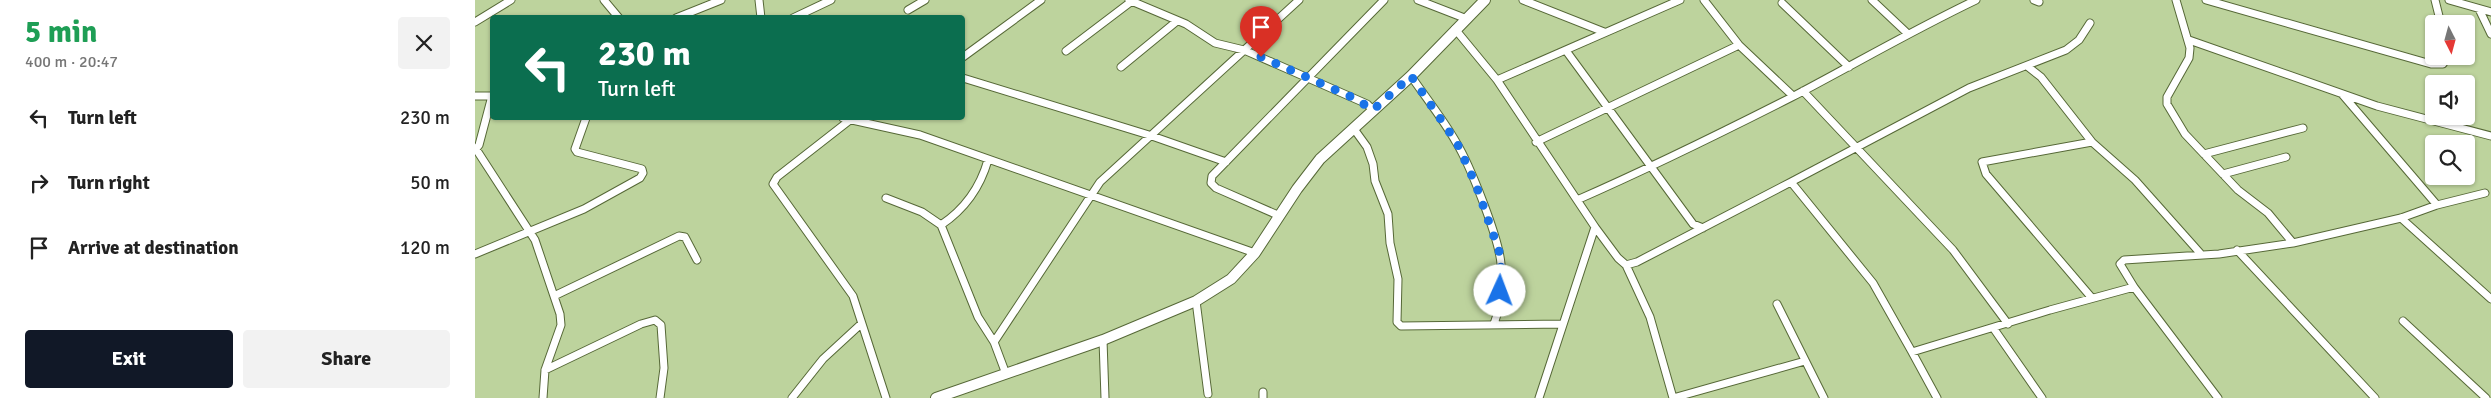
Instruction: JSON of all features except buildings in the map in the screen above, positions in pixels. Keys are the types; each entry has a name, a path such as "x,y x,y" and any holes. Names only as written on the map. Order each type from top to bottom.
{"street":[{"path":"475,22 511,0"},
{"path":"604,0 616,15"},
{"path":"684,15 721,0"},
{"path":"759,0 761,15"},
{"path":"799,15 831,0"},
{"path":"908,10 925,0"},
{"path":"965,56 1041,0"},
{"path":"993,342 1092,197 1100,182 1149,135 1299,0"},
{"path":"1280,216 1217,188 1211,183 1212,176 1384,0"},
{"path":"1419,0 1467,19"},
{"path":"936,398 1103,340 1196,301 1231,278 1255,253 1297,189 1320,159 1411,76 1485,0"},
{"path":"1523,0 1604,32"},
{"path":"1497,80 1567,52 1604,32 1680,0"},
{"path":"1704,0 1739,45 1793,96"},
{"path":"1872,0 1907,33"},
{"path":"1577,200 1652,166 1803,91 1907,33 1976,0"},
{"path":"2177,0 2189,40 2189,58 2167,97 2167,104 2177,123 2204,154 2238,190 2268,213 2293,243"},
{"path":"2206,0 2425,62"},
{"path":"2435,0 2439,15"},
{"path":"2449,0 2491,12"},
{"path":"1067,51 1131,1 1177,21 1215,43 1244,50 1310,77 1367,104 1373,110"},
{"path":"1782,3 1849,67"},
{"path":"2479,9 2491,34"},
{"path":"1121,67 1177,21"},
{"path":"1626,265 1637,262 1703,228 1969,88 2066,50 2079,40 2090,23"},
{"path":"1455,29 1497,80 1536,142 1595,227 1626,265 1650,317 1673,398 1805,361"},
{"path":"2189,40 2341,93 2463,130 2491,136"},
{"path":"1536,142 1609,109 1739,45"},
{"path":"1567,52 1693,224 1703,228"},
{"path":"2027,66 2041,78 2091,142 2135,180 2200,253"},
{"path":"1411,76 1457,143 1476,185 1499,251 1501,264 1499,312 1494,324"},
{"path":"965,79 1149,135 1225,162"},
{"path":"1803,91 1953,250 2008,324"},
{"path":"2341,93 2437,205"},
{"path":"475,96 490,96"},
{"path":"490,102 475,149 529,230 554,296 561,325 545,370 543,398"},
{"path":"475,254 529,230 584,209 640,178 643,173 642,170 577,152 575,149 585,120"},
{"path":"846,120 777,177 773,184 775,190 797,216 853,296 886,398"},
{"path":"852,120 920,134 1092,197 1255,253"},
{"path":"2204,154 2303,128"},
{"path":"1354,129 1367,147 1373,164 1375,181 1388,214 1390,243 1398,279 1397,322 1401,326 1563,324"},
{"path":"2091,142 1983,162 1986,174 2091,297"},
{"path":"2223,174 2286,156"},
{"path":"941,225 961,210 973,195 985,173 988,160"},
{"path":"1791,182 1873,283 1937,398"},
{"path":"2218,398 2121,269 2120,264 2124,260 2200,253 2219,254 2293,243 2401,218 2437,205 2485,193"},
{"path":"886,198 920,211 934,218 941,225 978,317 993,342 1006,374"},
{"path":"2401,218 2491,299"},
{"path":"1539,398 1595,227"},
{"path":"554,296 679,236 685,237 697,260"},
{"path":"2237,250 2375,398"},
{"path":"1912,352 2091,297 2134,287"},
{"path":"1196,301 1208,394"},
{"path":"1777,304 1824,398"},
{"path":"545,370 655,320 661,325 664,368 660,398"},
{"path":"2403,321 2486,398"},
{"path":"792,398 823,359 861,324"},
{"path":"1994,328 2042,398"},
{"path":"1103,340 1105,398"}],"route":[{"path":"1261,57 1310,77 1367,104 1373,110 1411,76 1457,143 1476,185 1499,251 1501,264 1500,291"}]}
